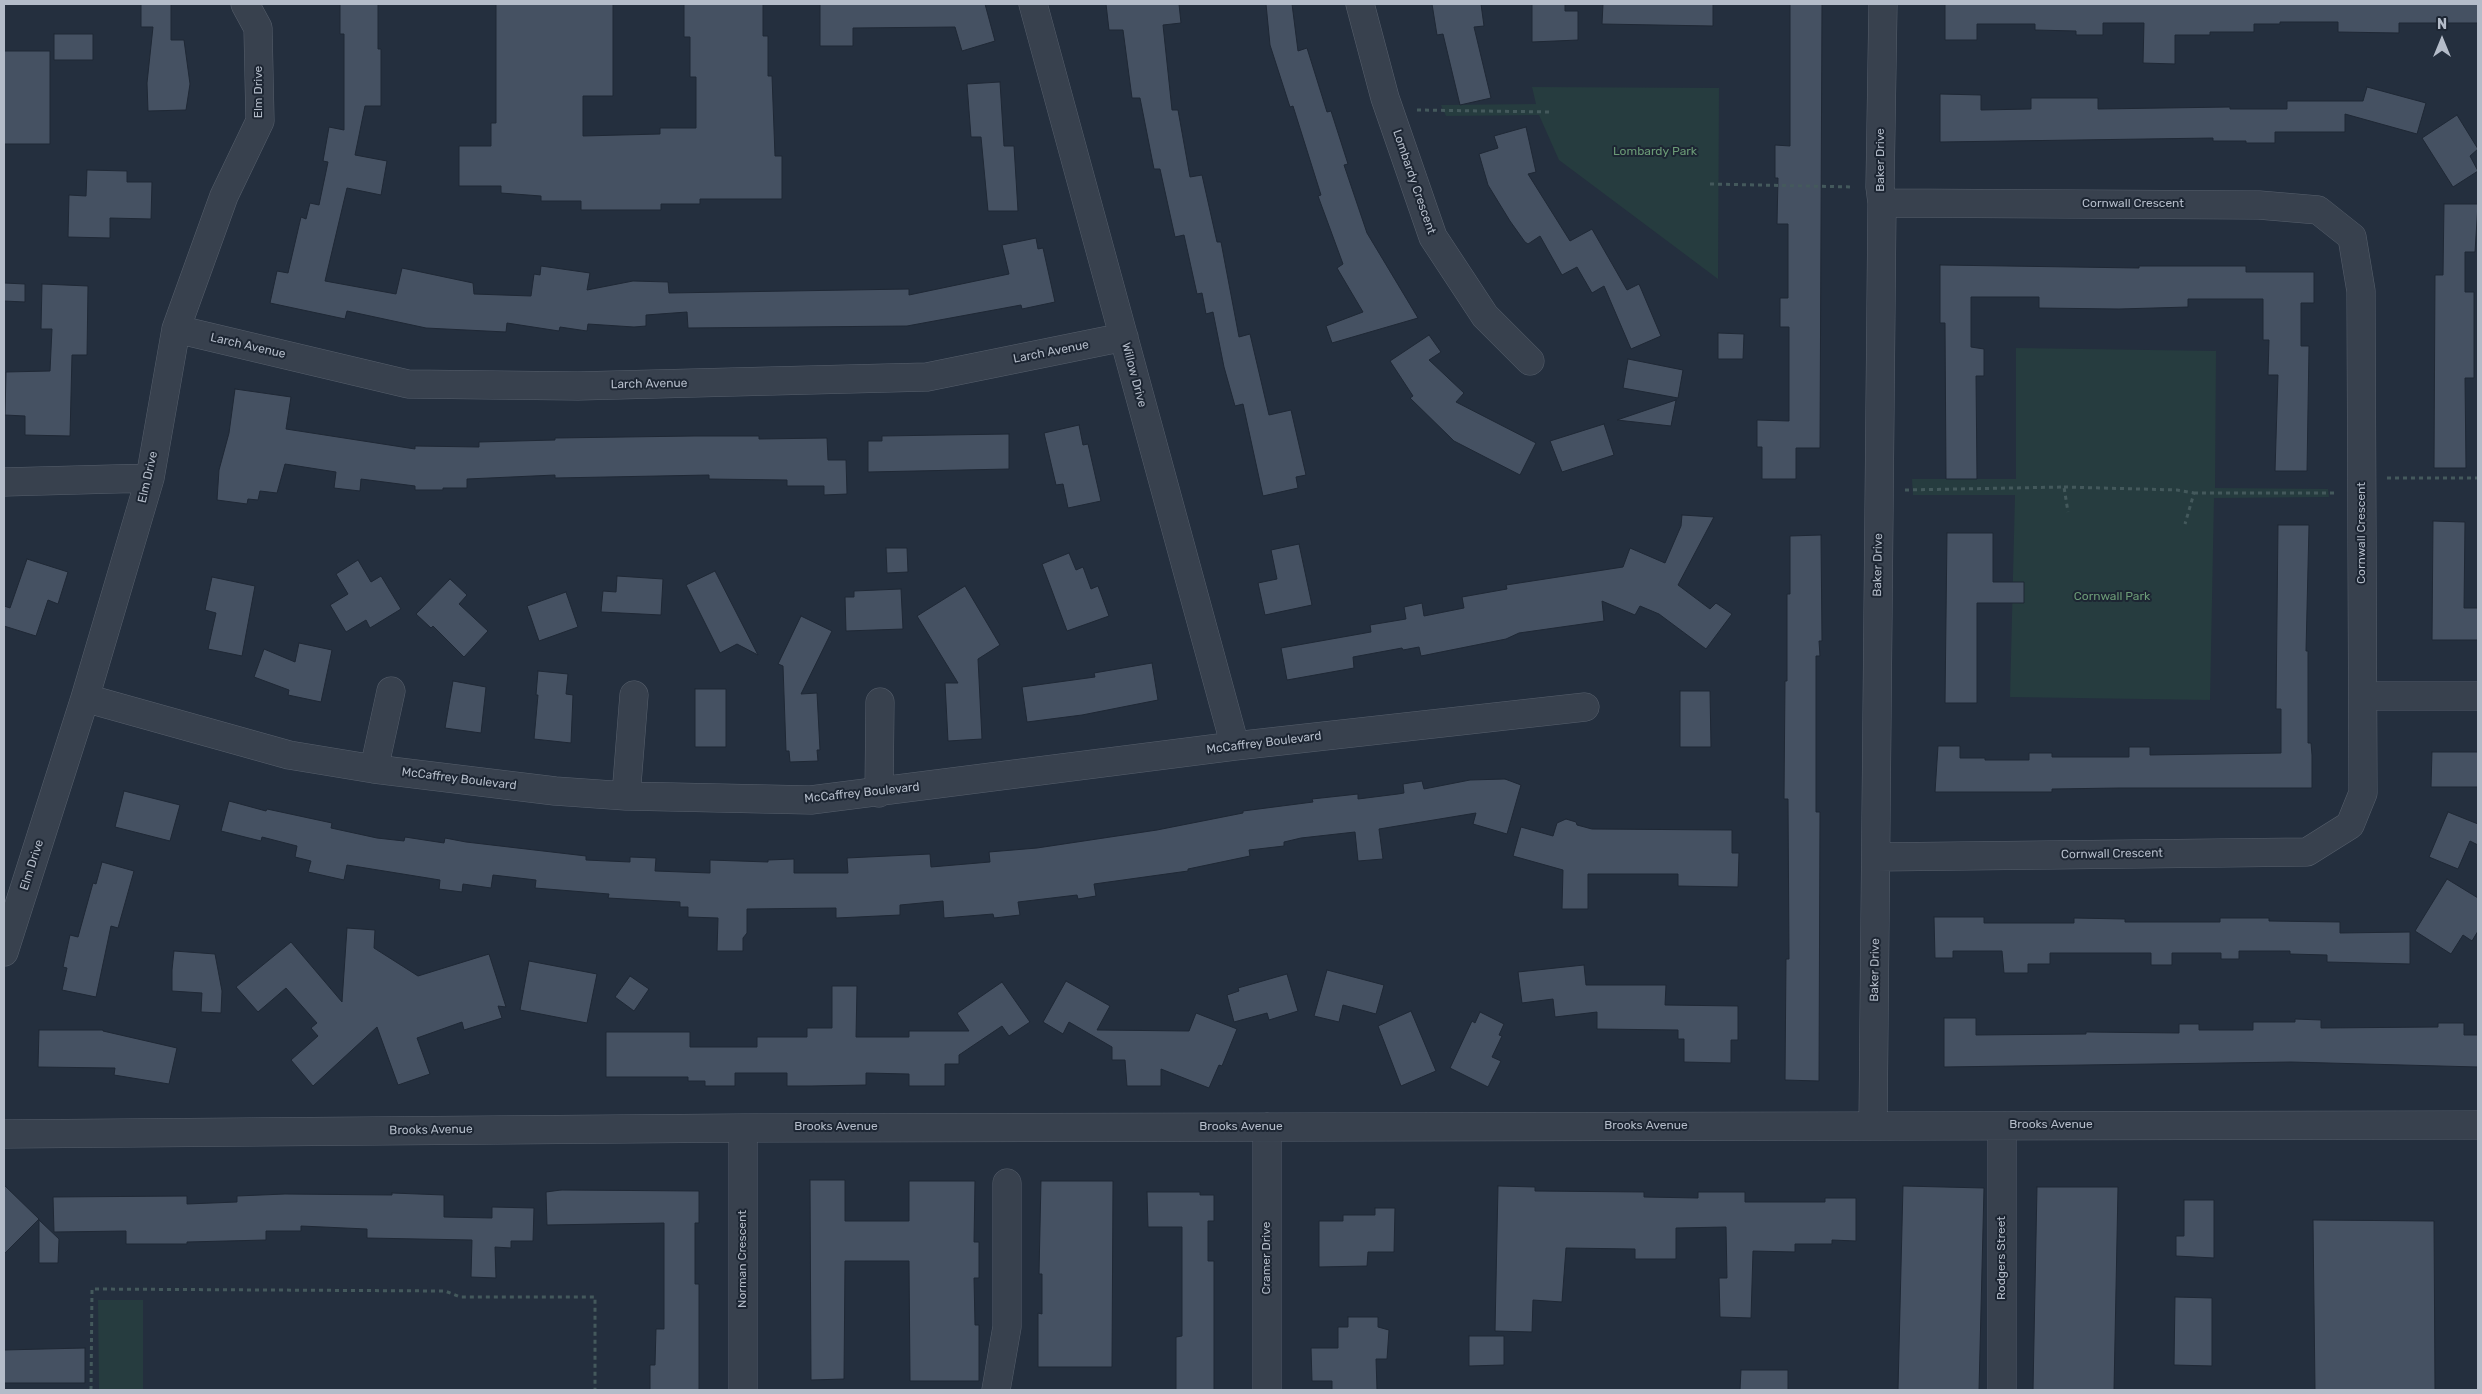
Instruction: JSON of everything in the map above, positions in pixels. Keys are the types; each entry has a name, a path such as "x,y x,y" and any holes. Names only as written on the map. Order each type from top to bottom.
{"street":[{"name":"Elm Drive","path":"4,952 85,698 150,478 176,330 224,196 260,122 258,28 245,4"},
{"name":"Willow Drive","path":"1033,4 1236,746"},
{"name":"Lombardy Crescent","path":"1360,4 1389,110 1433,237 1485,316 1530,361"},
{"name":"Baker Drive","path":"1873,1126 1883,4"},
{"name":"Cornwall Crescent","path":"1876,857 2307,852 2350,825 2363,793 2361,291 2352,237 2318,210 2259,205 1881,195"},
{"name":"Larch Avenue","path":"176,330 408,384 578,386 927,377 1124,337"},
{"path":"4,482 150,478"},
{"path":"374,769 391,691"},
{"path":"626,796 634,695"},
{"path":"2363,696 2478,696"},
{"name":"McCaffrey Boulevard","path":"85,698 289,755 374,769 555,791 626,796 811,800 879,793 1236,746 1585,707"},
{"path":"879,793 880,702"},
{"name":"Brooks Avenue","path":"4,1134 743,1128 2478,1125"},
{"name":"Rodgers Street","path":"2002,1126 2002,1390"},
{"name":"Cramer Drive","path":"1268,1127 1268,1390"},
{"name":"Norman Crescent","path":"743,1128 743,1390"},
{"path":"996,1390 1006,1327 1007,1183"}],"path":[{"path":"1389,110 1550,112"},
{"path":"1710,184 1881,195"},
{"path":"1879,490 2064,488 2177,490 2194,493 2478,478"},
{"path":"2064,488 2068,512"},
{"path":"2185,524 2194,493"},
{"path":"91,1390 92,1289 102,1289 445,1291 460,1297 595,1297 595,1390"}],"green space":[{"name":"Lombardy Park","path":"1532,87 1719,88 1718,279 1559,160 1539,115 1446,116 1441,105 1536,104"},
{"name":"Cornwall Park","path":"2016,348 2216,351 2215,488 2328,489 2329,497 2214,498 2210,700 2010,697 2015,495 1913,495 1912,479 2016,479"},
{"path":"98,1300 143,1300 143,1390 99,1390"}],"building":[{"path":"141,4 171,4 171,40 184,40 190,84 186,110 148,111 147,83 153,27 141,27"},
{"path":"340,4 378,4 378,49 381,49 381,106 365,106 355,155 387,161 381,195 347,188 325,281 396,294 402,268 473,283 474,294 531,296 534,274 540,275 541,266 590,273 587,290 633,281 668,282 669,293 909,289 909,295 1009,274 1002,245 1036,238 1038,249 1043,248 1055,302 1022,309 1021,305 907,326 688,328 687,312 646,315 646,326 588,324 587,331 560,327 559,331 507,323 506,332 426,328 347,311 345,319 270,303 277,271 288,273 301,217 306,219 310,203 319,205 328,162 323,161 329,127 344,130 344,34 340,34"},
{"path":"496,4 613,4 613,96 583,96 583,136 660,134 660,128 696,128 696,77 690,77 690,37 684,37 684,4 763,4 763,36 768,36 768,76 772,76 775,156 782,156 782,199 700,199 700,204 661,204 661,210 581,210 581,201 541,201 541,196 501,193 501,186 459,186 459,146 491,146 491,123 496,123"},
{"path":"820,4 985,4 995,41 962,51 955,27 853,28 853,46 820,46"},
{"path":"1106,4 1179,4 1181,23 1163,25 1172,110 1178,110 1190,177 1202,175 1217,242 1221,242 1239,337 1250,334 1269,415 1291,410 1306,475 1296,477 1298,488 1263,496 1243,404 1235,406 1224,367 1213,312 1206,314 1202,293 1197,294 1184,235 1175,237 1160,169 1154,169 1140,98 1132,98 1123,30 1109,30"},
{"path":"1266,4 1292,4 1298,51 1307,48 1327,112 1331,111 1348,164 1344,165 1367,233 1418,318 1332,343 1326,326 1363,312 1337,268 1343,264 1318,196 1321,195 1293,106 1290,107 1270,45"},
{"path":"1432,4 1481,4 1484,26 1474,27 1491,98 1460,105 1443,34 1437,35"},
{"path":"1532,4 1565,4 1565,11 1578,11 1578,40 1532,42"},
{"path":"1603,4 1713,4 1713,26 1602,24"},
{"path":"1790,4 1822,4 1820,448 1796,448 1796,479 1762,479 1762,447 1757,447 1757,420 1789,421 1789,327 1780,327 1780,298 1788,298 1788,224 1777,224 1778,178 1775,178 1775,145 1790,146"},
{"path":"1945,4 2478,4 2478,23 2399,23 2399,33 2338,32 2338,22 2254,24 2254,32 2210,32 2210,35 2175,35 2175,64 2143,63 2144,23 2103,23 2103,35 2076,35 2076,31 2035,30 2035,24 1977,24 1977,40 1945,40"},
{"path":"54,34 93,34 93,60 54,60"},
{"path":"4,51 50,51 50,144 4,144"},
{"path":"1000,82 1004,146 1014,146 1018,211 988,211 981,137 971,137 967,84"},
{"path":"2367,87 2426,103 2417,134 2345,114 2345,132 2275,132 2275,143 2213,141 2213,138 1940,142 1940,94 1981,95 1981,110 2031,109 2031,98 2098,98 2098,109 2230,107 2230,109 2287,109 2287,101 2363,101"},
{"path":"2457,115 2478,149 2470,156 2478,171 2453,187 2422,138"},
{"path":"1526,127 1536,172 1528,174 1570,241 1592,229 1627,290 1639,284 1661,336 1631,349 1604,286 1592,293 1577,267 1562,275 1540,236 1528,244 1510,221 1488,185 1479,154 1498,148 1494,136"},
{"path":"87,170 127,171 127,182 152,182 151,219 110,218 110,238 68,237 69,195 86,196"},
{"path":"2444,204 2478,204 2475,252 2465,252 2465,292 2474,292 2474,378 2465,378 2466,468 2434,468 2435,275 2443,275"},
{"path":"1940,265 2139,268 2139,266 2246,266 2246,272 2314,272 2314,303 2301,303 2301,346 2309,346 2307,471 2275,471 2278,375 2268,375 2269,340 2263,340 2263,299 2188,299 2188,307 2119,309 2039,308 2039,297 1971,297 1971,347 1984,349 1984,376 1976,376 1977,479 1946,479 1945,323 1940,323"},
{"path":"4,283 25,284 25,302 4,301"},
{"path":"42,284 88,286 87,355 72,355 70,436 25,435 25,416 5,415 6,372 50,371 52,329 41,329"},
{"path":"1718,333 1744,334 1743,359 1718,359"},
{"path":"1429,335 1441,352 1429,360 1464,393 1456,402 1536,443 1520,475 1454,441 1410,398 1413,396 1390,361"},
{"path":"1628,359 1683,370 1678,398 1623,388"},
{"path":"235,389 291,397 286,429 415,449 415,446 479,447 479,442 555,440 555,438 759,436 759,439 827,438 828,460 846,460 847,494 824,495 824,486 787,486 787,480 709,479 709,475 555,478 555,475 467,479 467,488 443,488 443,490 415,490 415,486 361,479 360,491 334,488 336,472 285,464 277,493 260,491 258,500 248,499 247,504 217,500 219,470 229,433"},
{"path":"1676,400 1671,426 1617,420"},
{"path":"1604,424 1614,455 1562,472 1550,441"},
{"path":"1079,425 1083,445 1088,444 1101,501 1068,508 1063,484 1056,485 1044,433"},
{"path":"1009,434 1009,469 868,472 868,441 882,441 882,436"},
{"path":"1682,515 1714,517 1678,585 1710,609 1716,603 1732,614 1706,649 1659,614 1640,606 1635,615 1602,601 1604,621 1519,633 1506,639 1421,656 1419,647 1403,650 1402,648 1353,657 1354,668 1287,680 1281,648 1371,632 1370,625 1406,619 1404,607 1422,603 1424,616 1464,608 1462,597 1507,589 1506,585 1623,567 1630,548 1665,563 1681,526"},
{"path":"2433,521 2465,522 2464,608 2478,608 2478,640 2432,640"},
{"path":"2278,525 2309,525 2306,651 2308,651 2308,743 2311,743 2312,788 2119,788 2052,789 2052,792 1935,792 1938,746 1960,746 1960,758 1985,758 1985,760 2029,760 2029,753 2052,753 2052,757 2129,757 2129,747 2150,747 2150,755 2281,753 2281,709 2276,709"},
{"path":"1947,533 1993,533 1993,582 2024,582 2024,603 1977,603 1977,703 1945,703"},
{"path":"1821,535 1822,641 1819,641 1820,656 1816,656 1816,812 1820,812 1819,1081 1785,1080 1786,959 1789,959 1788,799 1784,799 1785,681 1787,681 1787,594 1790,594 1790,536"},
{"path":"1299,544 1312,605 1265,615 1258,583 1277,579 1271,550"},
{"path":"886,548 907,548 908,572 887,573"},
{"path":"1069,553 1076,570 1083,567 1091,589 1098,586 1109,616 1067,631 1042,564"},
{"path":"27,559 68,572 58,604 48,600 36,636 4,626 4,606 10,608"},
{"path":"358,560 371,582 381,576 401,609 370,628 366,620 346,632 330,605 348,594 336,574"},
{"path":"715,571 758,655 737,644 720,653 686,585"},
{"path":"617,576 663,579 661,615 601,612 603,591 616,592"},
{"path":"212,577 255,586 242,656 208,649 216,613 205,610"},
{"path":"450,579 467,595 459,604 488,631 464,657 433,626 431,628 416,614"},
{"path":"965,586 1000,645 978,659 982,739 948,741 945,683 958,683 917,616"},
{"path":"901,589 903,629 846,631 845,597 854,597 854,591"},
{"path":"566,592 578,627 539,641 527,606"},
{"path":"801,616 832,631 801,694 817,693 820,750 817,750 818,761 790,762 789,751 786,751 783,666 778,664"},
{"path":"299,643 332,650 321,702 288,695 289,690 254,677 264,649 295,662"},
{"path":"1152,663 1158,700 1082,715 1027,722 1022,687 1095,677 1094,673"},
{"path":"538,671 568,674 566,694 573,695 571,743 534,739"},
{"path":"453,681 486,687 481,733 445,728"},
{"path":"695,689 726,689 726,747 695,747"},
{"path":"1680,691 1710,691 1711,747 1680,747"},
{"path":"2432,752 2478,752 2478,787 2431,787"},
{"path":"1505,779 1521,785 1507,834 1473,824 1476,813 1379,829 1383,859 1358,861 1355,832 1301,838 1284,842 1284,846 1249,850 1250,856 1188,869 1188,871 1094,884 1096,896 1078,899 1077,895 1018,902 1020,915 994,918 993,914 944,918 943,901 900,905 900,915 836,918 836,908 747,909 747,933 743,938 743,951 717,951 718,918 688,917 688,907 680,907 680,902 608,898 609,894 535,888 536,880 493,875 491,888 463,884 462,892 439,889 440,880 347,865 344,880 308,872 311,861 295,857 297,846 262,837 261,841 221,831 229,801 266,811 267,809 332,823 331,828 377,838 404,841 405,837 444,843 445,838 586,856 586,860 630,862 630,857 656,858 655,871 710,873 710,860 768,862 768,860 794,859 794,873 848,873 847,858 930,854 931,867 990,862 989,852 1037,848 1157,830 1243,813 1243,811 1313,802 1312,799 1358,794 1358,799 1398,794 1404,793 1403,784 1422,781 1424,789 1470,780"},
{"path":"124,791 180,805 170,841 115,827"},
{"path":"2448,812 2478,824 2478,845 2470,841 2458,869 2429,857"},
{"path":"1566,819 1576,822 1577,825 1592,829 1732,830 1732,853 1739,853 1738,887 1678,886 1678,874 1588,874 1588,909 1562,909 1563,870 1513,856 1521,827 1553,836 1557,823"},
{"path":"102,862 134,871 118,928 111,926 96,997 62,990 67,968 63,967 70,935 78,937 93,883 96,884"},
{"path":"2447,879 2478,898 2478,931 2472,941 2463,935 2451,954 2415,931"},
{"path":"1934,917 1984,917 1984,923 2074,923 2074,918 2125,919 2125,922 2220,922 2220,918 2269,918 2269,921 2340,922 2340,933 2410,932 2410,964 2327,962 2327,955 2290,954 2290,951 2239,951 2239,959 2221,959 2221,953 2172,953 2172,965 2151,965 2151,953 2050,953 2050,964 2028,964 2028,973 2004,973 2002,951 1953,951 1953,958 1935,958"},
{"path":"347,928 375,930 374,948 418,976 489,954 506,1007 498,1006 502,1018 464,1030 462,1022 417,1038 430,1074 398,1085 377,1027 313,1086 291,1060 318,1036 311,1028 317,1023 286,988 258,1012 236,987 291,942 342,1002"},
{"path":"174,951 215,954 222,991 221,1013 201,1012 202,993 172,991"},
{"path":"529,961 597,974 587,1023 520,1010"},
{"path":"1584,965 1586,985 1666,985 1665,1005 1738,1006 1738,1040 1731,1040 1731,1063 1684,1062 1684,1039 1678,1039 1678,1030 1597,1029 1597,1012 1555,1017 1553,999 1522,1003 1518,972"},
{"path":"1327,970 1384,985 1376,1014 1343,1005 1339,1022 1314,1016"},
{"path":"1287,974 1298,1011 1269,1020 1267,1013 1234,1022 1227,995 1239,991 1238,988"},
{"path":"630,976 649,989 634,1011 615,997"},
{"path":"1066,981 1110,1006 1097,1030 1189,1031 1196,1013 1237,1029 1222,1066 1219,1065 1209,1088 1161,1069 1161,1086 1127,1086 1125,1060 1112,1060 1112,1047 1069,1022 1063,1034 1043,1022"},
{"path":"1002,982 1030,1022 1009,1036 1002,1026 959,1055 959,1064 945,1064 945,1086 909,1086 909,1074 866,1073 866,1085 812,1086 787,1086 787,1073 735,1073 735,1086 705,1086 705,1081 688,1081 688,1077 606,1077 606,1032 690,1032 690,1047 757,1047 757,1037 807,1037 807,1028 832,1028 832,986 857,986 856,1037 909,1037 909,1031 969,1031 957,1013"},
{"path":"1411,1011 1436,1071 1401,1086 1378,1026"},
{"path":"1480,1012 1504,1024 1499,1035 1502,1036 1492,1057 1501,1061 1488,1087 1450,1068 1472,1021 1475,1023"},
{"path":"1944,1018 1976,1018 1976,1035 2086,1034 2086,1032 2179,1033 2179,1024 2199,1024 2199,1030 2253,1030 2253,1022 2295,1022 2295,1019 2321,1020 2321,1028 2438,1027 2438,1023 2464,1023 2464,1035 2478,1035 2478,1067 2291,1062 1944,1067"},
{"path":"39,1030 103,1030 177,1048 169,1084 114,1075 115,1068 38,1067"},
{"path":"810,1180 845,1180 845,1221 909,1221 909,1181 975,1181 974,1242 979,1242 979,1278 974,1278 975,1325 979,1325 979,1381 910,1381 909,1261 845,1261 844,1379 811,1380"},
{"path":"1041,1181 1113,1181 1112,1367 1038,1367 1038,1313 1042,1314 1042,1274 1039,1274"},
{"path":"4,1185 39,1219 4,1254"},
{"path":"1498,1186 1535,1187 1535,1191 1644,1192 1644,1197 1698,1198 1698,1192 1745,1192 1745,1202 1825,1202 1825,1198 1856,1198 1856,1241 1832,1240 1832,1244 1795,1244 1795,1252 1753,1251 1751,1318 1720,1317 1719,1278 1727,1278 1726,1227 1676,1228 1676,1259 1635,1259 1635,1249 1566,1248 1562,1302 1533,1300 1532,1332 1495,1331"},
{"path":"1903,1186 1984,1188 1979,1390 1898,1390"},
{"path":"2037,1187 2118,1187 2114,1390 2033,1390"},
{"path":"561,1190 699,1191 699,1223 695,1223 695,1284 699,1284 699,1390 650,1390 650,1365 655,1365 656,1329 664,1329 664,1223 547,1225 546,1192"},
{"path":"1147,1192 1200,1192 1200,1195 1214,1195 1214,1221 1208,1221 1208,1261 1214,1261 1214,1390 1176,1390 1176,1337 1182,1336 1182,1227 1148,1227"},
{"path":"392,1193 444,1195 444,1217 492,1218 492,1207 534,1208 533,1241 511,1241 511,1248 495,1247 496,1278 471,1277 472,1240 367,1238 367,1229 301,1226 301,1231 266,1231 266,1240 187,1242 187,1244 126,1244 126,1231 54,1232 53,1197 187,1196 187,1204 237,1202 237,1196 285,1194 392,1195"},
{"path":"2184,1200 2214,1200 2214,1258 2176,1256 2176,1236 2184,1236"},
{"path":"1375,1208 1395,1208 1394,1252 1368,1252 1367,1266 1319,1267 1319,1221 1343,1221 1343,1215 1375,1215"},
{"path":"39,1220 59,1239 58,1263 39,1263"},
{"path":"2313,1220 2434,1221 2435,1390 2315,1390"},
{"path":"2175,1297 2212,1298 2212,1366 2174,1365"},
{"path":"1348,1317 1378,1317 1378,1327 1389,1330 1387,1359 1376,1359 1377,1390 1332,1390 1332,1381 1312,1381 1311,1348 1338,1348 1338,1327 1348,1327"},
{"path":"1469,1336 1504,1336 1504,1365 1469,1366"},
{"path":"85,1348 85,1383 4,1383 4,1350"},
{"path":"1741,1370 1788,1370 1788,1390 1740,1390"}]}
